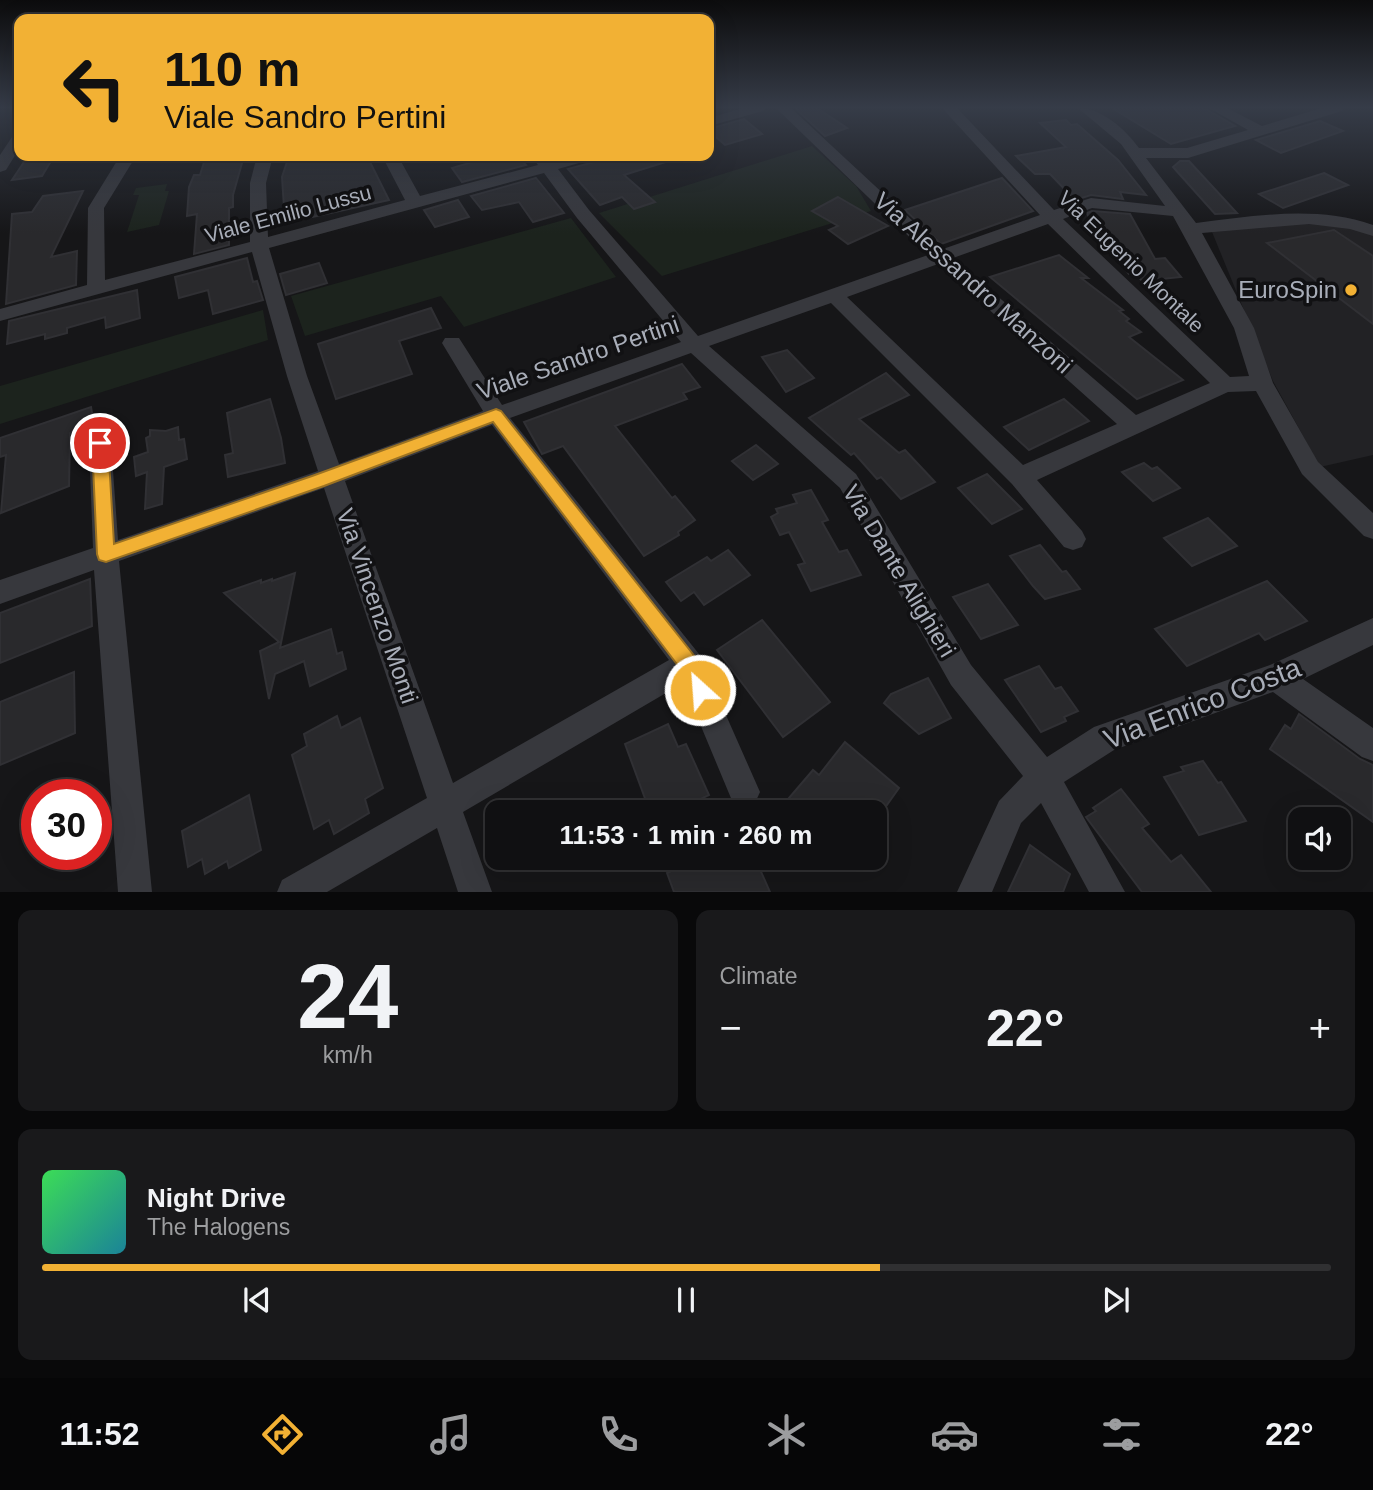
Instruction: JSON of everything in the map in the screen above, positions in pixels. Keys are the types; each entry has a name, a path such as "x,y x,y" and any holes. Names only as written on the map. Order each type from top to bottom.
{"street":[{"path":"0,167 11,150"},
{"name":"Via Alessandro Manzoni","path":"827,150 940,256 1135,427"},
{"name":"Via Eugenio Montale","path":"987,150 1051,217 1225,385"},
{"path":"1132,150 1185,220 1244,328 1262,383 1310,468 1373,529"},
{"path":"1134,153 1188,153 1200,150"},
{"path":"96,288 96,208 125,161"},
{"name":"Via Vincenzo Monti","path":"264,161 258,183 259,245 297,376 475,891"},
{"path":"393,161 415,204"},
{"name":"Viale Emilio Lussu","path":"0,315 415,204 544,161"},
{"name":"Via Dante Alighieri","path":"544,161 583,214 695,345 848,481 961,675 1044,777 1108,891"},
{"name":"Viale Sandro Pertini","path":"0,592 332,476 1091,203 1185,220 1267,222 1336,219 1356,223 1373,231"},
{"path":"833,294 1020,477 1073,539"},
{"path":"452,343 496,415 689,664 744,792"},
{"path":"1020,477 1225,385 1262,383"},
{"path":"100,443 106,554 135,891"},
{"name":"Via Enrico Costa","path":"974,891 1010,812 1044,777 1105,738 1276,677 1373,631"},
{"path":"293,891 689,664"},
{"path":"1276,677 1373,746"}],"shaded area":[{"path":"800,150 816,150 856,186 871,211 662,276 599,213"},
{"path":"167,184 165,191 169,191 159,225 127,232 139,195 133,195 136,188"},
{"path":"571,218 616,277 464,327 441,296 305,336 291,296"},
{"path":"1323,220 1373,231 1373,455 1320,467 1273,381 1210,227"},
{"path":"263,310 268,340 0,424 0,386"}],"building":[{"path":"1051,150 1106,150 1146,195 1120,192 1123,199 1091,195 1075,200 1050,174 1035,174 1016,156"},
{"path":"25,161 51,161 42,176 12,180"},
{"path":"204,161 243,161 233,195 233,207 229,208 229,245 194,254 197,214 187,216 189,187 194,175 200,175"},
{"path":"287,161 370,161 389,200 285,223 282,177"},
{"path":"476,161 522,161 526,165 462,182 452,168"},
{"path":"669,161 624,175 655,202 634,209 622,197 600,205 568,169 594,162"},
{"path":"1180,161 1189,161 1237,213 1215,214 1173,167"},
{"path":"1324,173 1348,185 1283,208 1259,194"},
{"path":"536,178 564,213 533,222 519,202 482,210 471,196"},
{"path":"1002,178 1033,211 941,244 905,210"},
{"path":"83,191 51,257 77,251 76,285 6,304 12,214 32,212 43,196"},
{"path":"838,197 888,226 848,244 829,230 838,226 812,211"},
{"path":"458,200 469,217 435,227 424,210"},
{"path":"1092,211 1130,214 1155,259 1165,258 1181,277 1142,281 1136,274 1129,274 1122,265 1106,229 1093,228 1087,213"},
{"name":"EuroSpin","path":"1334,230 1373,256 1373,324 1267,243"},
{"path":"1059,255 1088,278 1081,278 1123,310 1119,311 1129,319 1126,321 1141,332 1129,337 1183,380 1137,399 990,277"},
{"path":"247,258 253,282 257,281 263,300 213,314 208,290 179,298 175,277"},
{"path":"319,263 327,283 286,295 280,274"},
{"path":"137,290 140,318 106,328 105,317 67,328 67,333 45,339 45,334 7,344 9,321"},
{"path":"431,308 441,328 399,341 412,374 336,399 318,344"},
{"path":"787,350 814,378 786,392 762,357"},
{"path":"682,364 700,387 683,393 687,399 615,426 672,498 675,496 695,520 678,532 679,535 644,556 563,446 542,454 524,422"},
{"path":"886,373 909,395 859,419 899,453 905,450 935,482 901,499 881,477 877,479 854,453 851,455 809,418"},
{"path":"270,399 285,463 228,477 225,455 233,453 227,413"},
{"path":"1064,399 1089,421 1029,450 1004,427"},
{"path":"91,407 94,425 70,433 69,486 1,513 6,455 0,457 0,438"},
{"path":"178,427 179,440 184,439 187,459 164,467 162,504 145,509 147,472 136,476 134,457 148,452 146,438 150,436 150,430 166,431"},
{"path":"756,445 778,464 753,480 732,461"},
{"path":"1144,463 1152,469 1157,467 1180,488 1153,501 1122,472"},
{"path":"987,474 1022,509 992,524 958,488"},
{"path":"811,490 828,520 822,522 839,552 847,550 861,575 811,591 798,565 805,563 789,532 780,535 771,517 778,513 776,509 797,503 793,495"},
{"path":"1208,518 1237,546 1192,566 1164,538"},
{"path":"1040,545 1080,589 1045,599 1033,586 1010,556"},
{"path":"728,550 750,575 704,605 694,592 681,601 666,582 707,557 711,561"},
{"path":"295,573 280,648 331,629 337,654 342,652 346,669 310,686 304,661 275,674 269,699 260,651 279,642 224,593 261,580 261,583 272,581"},
{"path":"90,579 92,626 0,663 0,613"},
{"path":"1267,581 1307,621 1265,640 1259,633 1187,666 1155,629"},
{"path":"988,584 1018,625 981,639 953,597"},
{"path":"762,620 830,702 783,737 717,650"},
{"path":"1039,666 1055,689 1061,687 1078,711 1064,717 1066,721 1041,732 1005,680"},
{"path":"74,672 75,733 0,765 0,702"},
{"path":"928,678 951,718 919,734 884,703 891,694"},
{"path":"1299,714 1360,759 1373,765 1373,822 1270,749 1285,725 1291,729"},
{"path":"337,716 341,728 360,718 383,788 365,799 369,813 334,834 329,820 314,829 292,755 307,746 304,734"},
{"path":"668,724 678,747 686,744 709,795 698,800 646,800 625,744"},
{"path":"845,742 899,788 887,805 887,800 789,798 813,770 819,775"},
{"path":"1203,761 1218,783 1221,782 1246,821 1199,835 1164,777 1184,771 1181,767"},
{"path":"1121,789 1149,824 1142,828 1171,862 1181,855 1211,892 1142,892 1086,817 1096,811 1093,808"},
{"path":"249,795 261,850 229,868 227,861 205,874 202,859 188,867 182,831"},
{"path":"1030,845 1070,874 1063,892 1008,892"},
{"path":"673,870 760,870 770,892 674,892 667,873"}],"place":[{"name":"EuroSpin","path":"1351,290"}],"route":[{"path":"100,443 106,554 318,481 496,415 689,664 700,690"}]}
